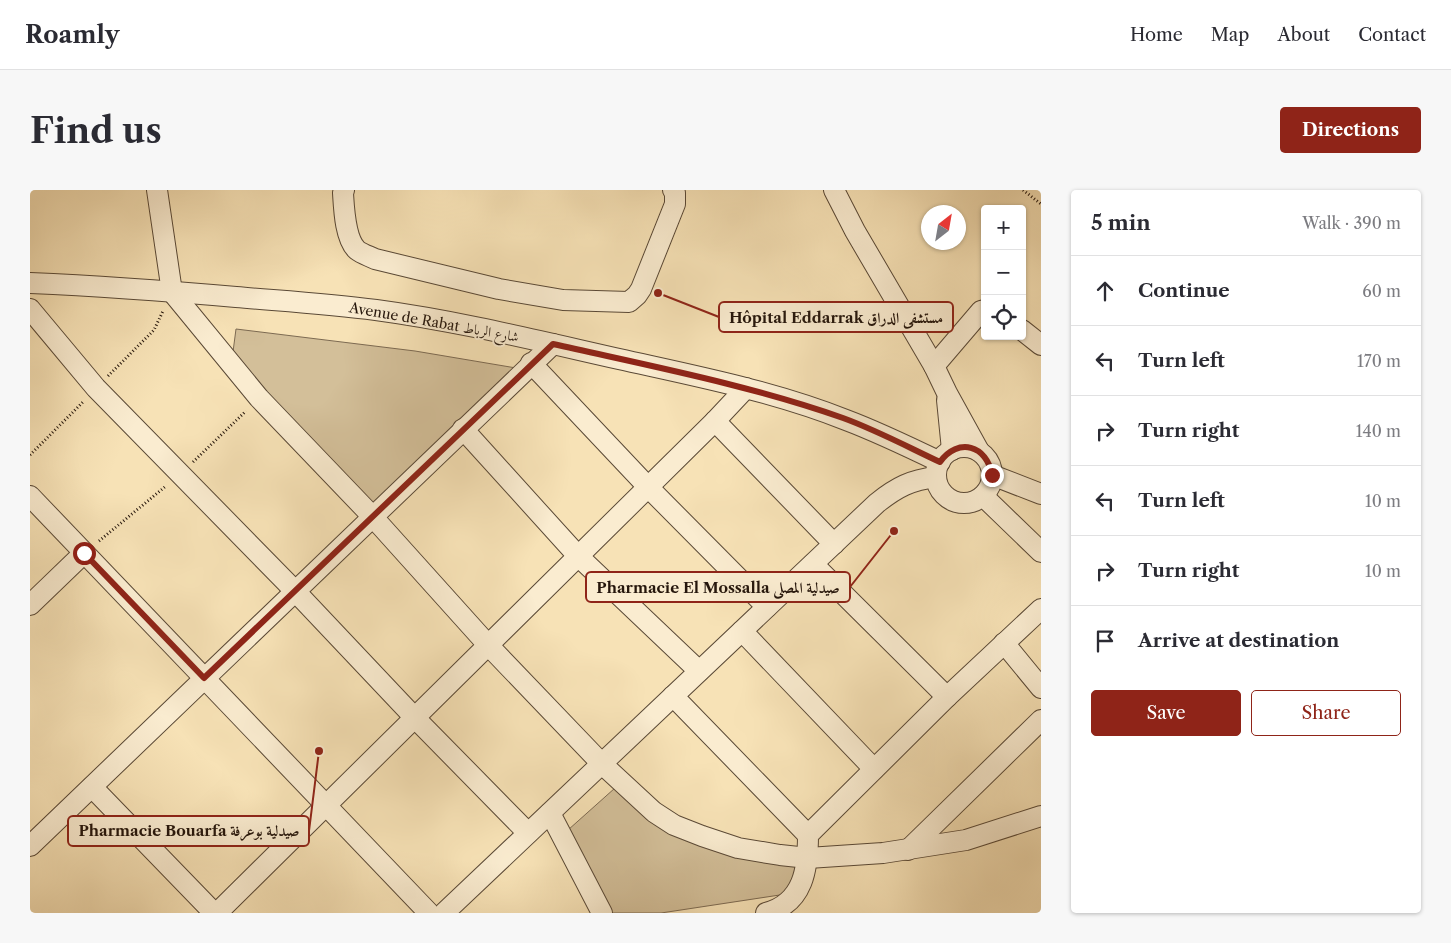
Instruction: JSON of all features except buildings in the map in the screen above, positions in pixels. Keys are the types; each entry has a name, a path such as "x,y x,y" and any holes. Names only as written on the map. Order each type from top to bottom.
{"street":[{"path":"157,190 172,292 259,398 372,516 488,645 602,764 654,812 674,825 738,848 808,858 908,850 966,840 1041,816"},
{"path":"344,190 345,214 349,237 357,249 375,259 499,289 563,300 629,302 641,289 675,204 675,193 673,190"},
{"path":"834,190 854,231 934,366 979,451 991,466 990,487 983,496 967,503 950,499 938,485 943,463 947,393"},
{"name":"Avenue de Rabat شارع الرباط","path":"30,283 101,286 376,310 456,324 746,388 845,419 943,463"},
{"path":"30,309 96,388 528,833"},
{"path":"934,366 981,311"},
{"path":"1026,333 1041,345"},
{"path":"30,846 531,363 553,344"},
{"path":"531,363 648,487 767,607"},
{"path":"92,787 216,913 715,421 746,388"},
{"path":"715,421 834,544"},
{"path":"463,429 578,556 699,672"},
{"path":"444,913 890,492 904,484 920,479 943,463 961,447 979,451"},
{"path":"992,475 1041,494"},
{"path":"30,496 429,913"},
{"path":"983,496 1041,552"},
{"path":"30,605 84,553"},
{"path":"813,564 947,698"},
{"path":"808,834 1041,609"},
{"path":"742,631 874,769"},
{"path":"1004,643 1041,688"},
{"path":"673,696 808,834 808,858 799,889 783,906 766,913"},
{"path":"908,850 1041,720"},
{"path":"550,813 602,913"}],"path":[{"path":"1023,190 1041,204"}],"shaded area":[{"path":"236,329 415,351 528,370 372,518 231,367"},
{"path":"615,788 658,822 796,862 793,893 661,913 612,913 568,830"}],"place":[{"name":"Hôpital Eddarrak مستشفى الدراق","path":"658,293"},
{"name":"Pharmacie El Mossalla صيدلية المصلى","path":"894,531"},
{"name":"Pharmacie Bouarfa صيدلية بوعرفة","path":"319,751"}],"route":[{"path":"84,553 204,678 553,344 746,388 795,402 845,419 893,439 940,462 952,450 961,447 970,448 979,451 986,458 991,466 992,475"}]}
